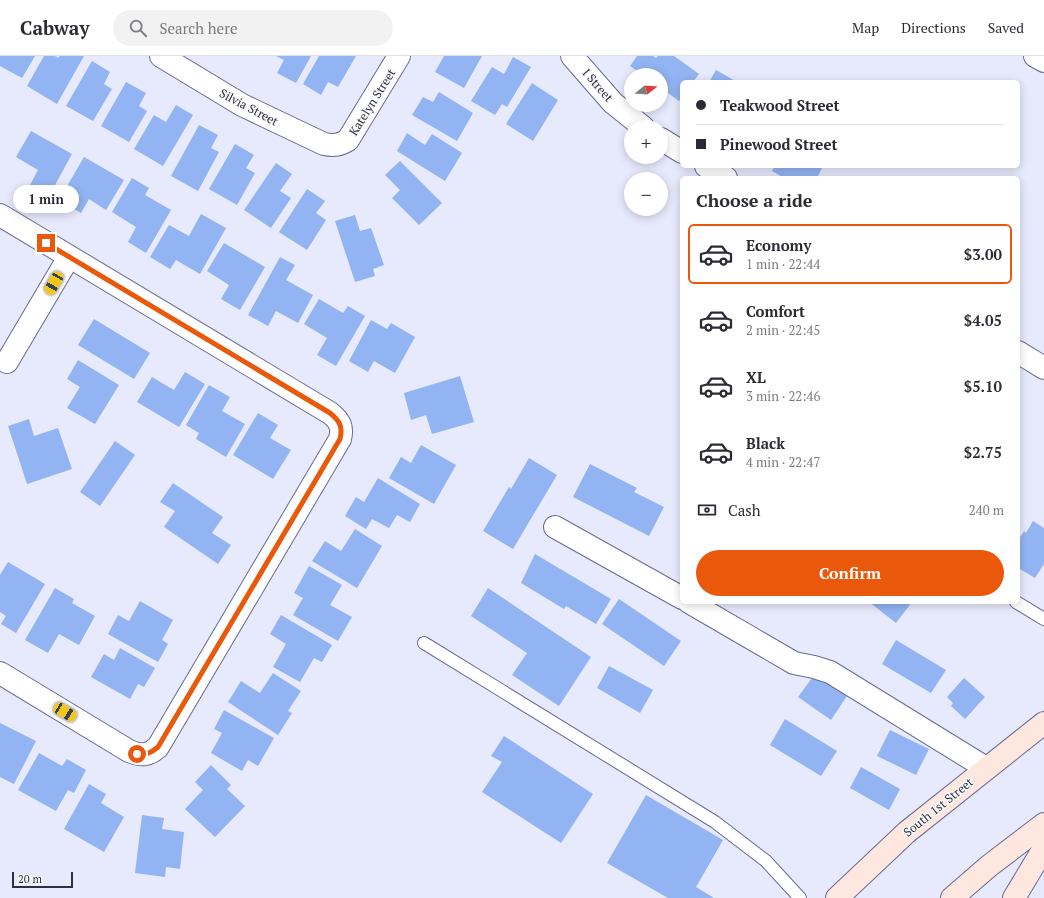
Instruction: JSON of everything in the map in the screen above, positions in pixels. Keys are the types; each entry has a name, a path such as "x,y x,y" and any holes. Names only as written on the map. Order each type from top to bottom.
{"street":[{"name":"Silvia Street","path":"161,56 258,114 324,144 333,146 341,144"},
{"name":"Katelyn Street","path":"341,144 348,140 353,133 399,56"},
{"path":"1035,56 1044,61"},
{"name":"I Street","path":"585,61 613,103 634,120"},
{"path":"668,144 680,151"},
{"path":"709,168 723,176"},
{"path":"0,215 330,413 337,418 341,425 340,439 158,747 152,752 145,755 129,751 0,673"},
{"path":"7,362 69,257"},
{"path":"1020,353 1044,368"},
{"path":"555,527 680,597"},
{"path":"692,604 794,663 814,666 830,672 986,768"},
{"name":"South 1st Street","path":"837,898 886,851 986,768 1044,723"},
{"path":"952,898 989,866 1044,824"},
{"path":"1014,898 1044,848"}],"lane":[{"path":"1019,604 1044,619"},
{"path":"424,642 715,822 766,861 800,898"}],"building":[{"path":"0,56 35,56 22,78 0,66"},
{"path":"44,56 55,56 58,58 60,56 84,56 57,104 27,86"},
{"path":"276,56 311,56 296,83 277,73 284,60"},
{"path":"319,56 356,56 338,87 328,82 321,95 303,84"},
{"path":"444,56 482,56 464,88 435,72"},
{"path":"637,56 653,56 656,58 658,56 674,56 699,74 694,80 680,80 679,101 668,93 668,68 633,68 630,66"},
{"path":"513,57 531,67 507,107 502,104 495,115 471,101 492,67 504,74"},
{"path":"92,61 110,72 104,84 112,89 93,121 66,106"},
{"path":"716,70 734,80 710,80"},
{"path":"126,82 146,93 139,106 147,111 129,142 101,126"},
{"path":"532,83 558,100 533,141 506,124"},
{"path":"439,92 473,113 457,141 412,115 423,97 433,102"},
{"path":"176,105 193,115 163,166 134,149 154,115 166,122"},
{"path":"199,125 218,135 211,148 219,152 198,191 171,176"},
{"path":"31,131 72,154 49,196 30,185 38,170 16,157"},
{"path":"407,133 425,145 432,134 462,153 445,181 397,151"},
{"path":"235,144 254,155 246,168 255,173 237,205 209,189"},
{"path":"84,157 124,180 106,210 89,199 81,213 59,200"},
{"path":"400,161 442,203 419,225 392,198 400,190 385,175"},
{"path":"276,163 292,174 280,191 291,198 271,228 244,210"},
{"path":"774,168 822,168 818,176 781,176 772,171"},
{"path":"132,178 149,188 145,195 171,210 146,253 128,242 136,227 112,212"},
{"path":"307,189 325,201 316,213 326,220 307,250 279,232"},
{"path":"201,214 226,228 200,274 176,260 170,269 150,257 169,225 189,236"},
{"path":"355,215 360,231 371,228 384,265 373,269 375,276 355,282 335,221"},
{"path":"224,243 265,267 240,310 221,299 229,285 207,271"},
{"path":"280,257 295,265 286,280 313,295 298,323 276,311 268,326 248,315"},
{"path":"319,299 343,313 348,306 365,316 336,366 317,355 327,338 304,324"},
{"path":"94,319 150,353 134,379 78,345"},
{"path":"371,320 387,329 391,323 415,337 395,373 374,361 368,372 349,361"},
{"path":"78,360 119,385 95,424 67,408 80,387 67,379"},
{"path":"185,372 205,384 179,427 137,402 152,377 174,390"},
{"path":"460,376 474,422 432,434 426,415 411,420 404,393"},
{"path":"209,385 230,397 222,411 245,424 226,457 196,439 199,433 186,425"},
{"path":"258,413 278,425 270,438 291,450 273,479 233,455"},
{"path":"29,419 34,436 58,428 72,469 27,484 8,426"},
{"path":"115,441 135,455 100,506 80,492"},
{"path":"421,445 456,465 434,504 389,478 401,457 411,463"},
{"path":"529,458 557,475 513,549 483,531 509,487 511,489"},
{"path":"590,464 637,488 634,492 664,507 649,536 573,497"},
{"path":"378,478 420,504 410,522 397,515 389,528 372,519 366,529 345,516 356,497 364,502"},
{"path":"173,483 223,517 212,533 231,545 218,564 164,527 175,511 160,502"},
{"path":"1033,521 1044,528 1044,564 1035,578 1020,569 1020,538 1024,531 1026,533"},
{"path":"355,529 382,546 357,588 312,561 325,541 341,551"},
{"path":"535,554 611,599 596,624 566,606 564,609 521,583"},
{"path":"8,562 45,584 16,633 1,624 6,616 0,612 0,575"},
{"path":"309,566 342,585 330,605 352,617 338,641 293,615 303,598 294,593"},
{"path":"55,588 74,599 72,603 95,616 79,645 59,634 48,653 25,640"},
{"path":"488,588 591,657 559,706 512,675 527,653 471,616"},
{"path":"619,599 681,641 664,666 602,624"},
{"path":"140,601 173,620 162,640 168,644 158,662 108,634 118,615 129,621"},
{"path":"872,604 910,604 896,623"},
{"path":"281,615 332,645 322,662 314,658 300,682 273,667 286,644 270,634"},
{"path":"896,640 946,670 931,693 882,664"},
{"path":"120,648 155,668 144,687 138,684 130,699 91,677 104,654 114,660"},
{"path":"609,666 653,690 640,713 597,688"},
{"path":"273,673 301,691 288,711 292,713 278,735 228,702 241,681 260,693"},
{"path":"815,674 847,696 831,720 798,697"},
{"path":"964,678 985,697 965,719 951,706 953,703 947,697"},
{"path":"224,710 274,738 258,766 248,760 242,771 211,753 222,733 214,729"},
{"path":"785,719 837,751 821,776 770,745"},
{"path":"0,723 36,741 14,784 0,777"},
{"path":"890,730 929,749 916,775 877,756"},
{"path":"504,736 593,794 561,843 482,792 502,762 491,756"},
{"path":"39,753 62,766 67,759 86,770 74,793 68,790 56,811 18,790"},
{"path":"211,765 231,785 227,789 245,806 215,837 185,809 203,790 195,782"},
{"path":"861,767 900,789 889,810 850,788"},
{"path":"89,784 106,794 101,803 124,817 104,852 64,829"},
{"path":"646,795 723,840 696,887 714,898 668,898 607,863"},
{"path":"142,815 164,818 162,829 184,832 180,869 166,867 165,877 135,873"}],"route":[{"path":"46,243 330,413 337,418 341,425 342,432 340,439 158,747 145,755 137,754"}]}
